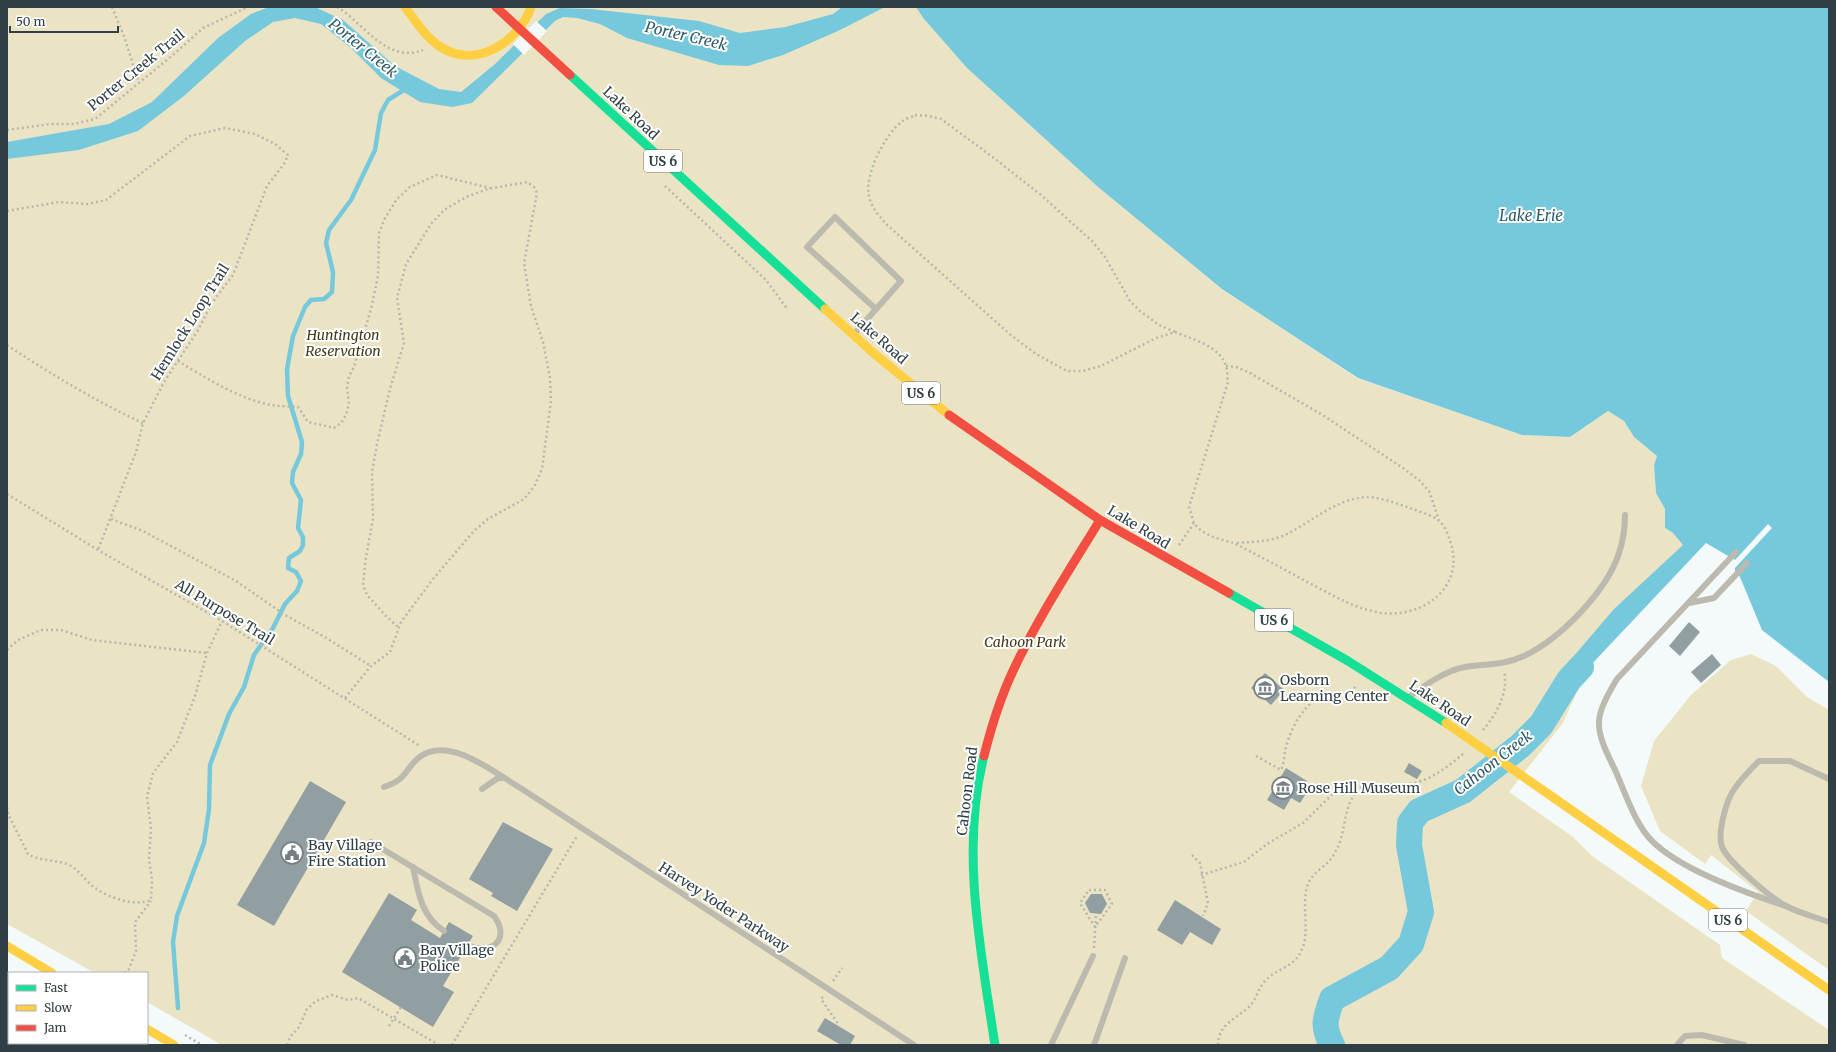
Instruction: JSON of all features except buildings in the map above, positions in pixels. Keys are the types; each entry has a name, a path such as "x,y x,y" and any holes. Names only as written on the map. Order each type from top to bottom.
{"main road":[{"path":"405,7 437,44 458,54 468,54 494,49 513,36 526,22 531,7"},
{"name":"Lake Road","path":"496,7 853,335 951,417 1100,520 1348,661 1408,698 1829,990"},
{"name":"Cahoon Road","path":"995,1045 975,910 974,827 981,767 991,728 1012,673 1059,587 1100,520"},
{"path":"7,946 50,972"},
{"path":"148,1030 174,1045"}],"lane":[{"path":"853,335 901,281 835,218 807,247 876,309"},
{"path":"1408,698 1432,681 1463,667 1502,663 1524,656 1577,618 1606,579 1619,554 1625,528 1625,514"},
{"path":"1736,552 1617,679 1607,696 1599,720 1602,740 1635,816 1652,841 1675,859 1731,886 1829,922"},
{"path":"1688,604 1714,598 1747,563"},
{"name":"Harvey Yoder Parkway","path":"429,752 436,750 465,755 504,778 914,1045"},
{"path":"384,787 396,783 420,757 429,752"},
{"path":"1786,906 1746,875 1723,849 1720,834 1725,810 1733,790 1746,773 1760,761 1790,761 1829,779"},
{"path":"482,789 498,778 504,778"},
{"path":"371,842 494,916 499,923 501,930 499,939 494,945 482,950 478,950 467,945"},
{"path":"413,867 421,904 431,920 444,931"},
{"path":"1051,1045 1093,956"},
{"path":"1094,1045 1124,958"},
{"path":"1678,1045 1685,1036 1702,1035 1744,1045"}],"path":[{"path":"112,7 124,36 139,83"},
{"name":"Porter Creek Trail","path":"7,130 50,124 74,124 95,119 203,28 248,7"},
{"path":"337,7 360,25 379,43 399,51 417,52 428,48"},
{"path":"1175,332 1156,338 1101,366 1083,371 1067,371 1054,365 1012,336 984,312 886,224 876,212 869,196 868,183 872,167 881,149 904,120 915,115 941,119 994,158 1074,224 1092,241 1105,257 1130,301 1140,312 1159,325 1175,332 1209,347 1219,355 1226,366 1228,382 1189,507 1194,524 1206,533 1219,540 1234,543 1267,541 1287,534 1348,500 1368,497 1391,501 1439,520"},
{"name":"Hemlock Loop Trail","path":"7,211 59,202 88,204 106,200 190,136 226,128 255,134 275,144 288,155 284,164 268,186 233,275 212,303 197,332 164,382 143,423 136,452 98,550"},
{"path":"178,361 242,395 267,404 298,407 308,422 322,427 334,428 346,415 349,403 347,388 349,376 354,367 378,276 379,234 385,218 396,199 410,187 437,175 491,188"},
{"path":"345,698 371,666 390,652 399,628 401,622 433,580 473,532 488,520 524,499 534,487 542,469 551,401 550,378 543,342 531,306 524,263 537,193 534,187 526,182 491,188 466,196 444,210 431,224 406,264 397,298 404,344 390,389 372,472 374,519 366,557 363,585 367,595 399,628"},
{"path":"662,183 766,280 788,310"},
{"path":"7,346 59,380 108,407 143,423"},
{"path":"1226,366 1236,367 1270,384 1321,414 1404,468 1419,480 1429,491 1439,520 1448,534 1454,551 1455,565 1450,582 1438,596 1424,606 1404,612 1377,612 1349,604 1234,543"},
{"name":"All Purpose Trail","path":"7,494 98,550 257,642 429,752"},
{"path":"111,518 143,531 236,581 285,615 324,636 371,666"},
{"path":"1179,545 1194,524"},
{"path":"125,972 129,969 136,951 135,922 151,900 152,880 149,859 151,829 147,797 153,774 177,742 195,696 207,653 222,621"},
{"path":"7,650 18,640 41,630 61,630 92,640 207,653"},
{"path":"1478,736 1488,725 1501,700 1505,676 1502,663"},
{"path":"1256,756 1281,770 1290,735 1306,708 1322,696 1348,694 1354,690 1358,684"},
{"path":"1201,875 1244,862 1267,844 1303,823 1340,787 1347,786 1357,789 1367,785 1418,782 1437,773 1464,753"},
{"path":"1218,1045 1222,1028 1253,1002 1261,986 1268,978 1295,960 1304,947 1306,939 1304,919 1308,884 1317,871 1333,856 1342,841 1349,805 1357,789"},
{"path":"7,807 8,814 28,854 46,861 68,865 78,870 94,887 112,897 140,903 151,900"},
{"path":"452,1045 582,828"},
{"path":"1192,855 1200,863 1201,875 1208,903 1203,916"},
{"path":"1089,890 1105,890 1112,904 1096,927 1080,903 1089,890"},
{"path":"1093,956 1096,915"},
{"path":"287,1045 290,1037 299,1027 307,1009 316,1001 332,995 348,1000 358,998 439,1045"},
{"path":"389,1026 401,1007"}],"green space":[{"name":"Cahoon Park","path":"7,7 931,7 924,19 967,68 1098,187 1222,289 1357,378 1522,435 1570,437 1608,411 1624,421 1634,437 1657,456 1654,465 1656,492 1665,509 1665,528 1673,533 1683,544 1703,538 1587,669 1563,723 1509,792 1573,837 1592,856 1720,945 1722,958 1829,1030 1829,1045 222,1045 148,1003 148,972 93,972 7,924"},
{"path":"1751,654 1776,666 1807,697 1829,710 1829,970 1746,911 1758,892 1711,855 1705,864 1660,831 1641,786 1654,741 1691,695 1731,660"}],"water":[{"name":"Porter Creek","path":"269,7 317,8 343,20 395,66 439,89 461,92 495,64 546,14 560,8 591,9 699,21 740,33 785,27 833,14 842,7 885,7 838,31 783,55 748,66 719,65 627,38 600,24 577,18 563,17 555,21 472,103 452,107 420,102 381,78 351,48 321,24 295,18 273,22 245,41 184,96 138,131 79,150 7,159 7,142 109,124 152,102 218,38 251,14"},
{"name":"Lake Erie","path":"916,7 1829,7 1829,682 1762,630 1740,577 1735,573 1735,560 1706,543 1587,669 1572,698 1558,695 1573,657 1614,609 1683,545 1673,533 1665,528 1665,509 1656,493 1654,465 1657,456 1634,437 1624,421 1608,411 1570,437 1522,435 1358,378 1222,289 1098,187 967,68 924,19"}],"pier":[{"path":"536,21 547,31 524,55 513,44"},
{"path":"1768,524 1772,528 1735,568 1735,573 1740,577 1739,580 1733,574 1733,561 1724,556 1726,555 1735,560"}],"waterway":[{"path":"178,1008 173,942 177,916 204,843 209,809 210,765 229,714 244,687 254,655 273,628 285,604 297,591 301,581 296,572 288,568 289,558 300,551 303,545 303,537 298,528 301,500 292,483 293,472 301,454 302,442 288,396 287,369 293,336 305,307 311,300 324,299 332,292 333,272 326,243 329,230 351,200 375,150 381,113 388,100 407,88"},
{"name":"Cahoon Creek","path":"1332,1045 1326,1027 1326,1017 1332,999 1389,968 1411,944 1421,912 1409,845 1410,823 1419,811 1463,791 1520,746 1541,725 1569,680 1581,667"}],"traffic: fast":[{"path":"570,75 825,309"},
{"path":"1229,593 1348,661 1446,723"},
{"path":"984,756 977,791 973,864 979,938 995,1045"}],"traffic: slow":[{"path":"405,7 429,38 448,51 461,55 474,55 498,47 509,39 518,29 526,19 531,7"},
{"path":"825,309 871,351 949,415"},
{"path":"1446,723 1554,798"},
{"path":"1554,798 1829,990"},
{"path":"7,946 50,972"},
{"path":"148,1030 174,1045"}],"traffic: jam":[{"path":"496,7 570,75"},
{"path":"949,415 1100,520 1229,593"},
{"path":"984,756 1000,703 1021,654 1054,595 1100,520"}],"place":[{"name":"Osborn Learning Center","path":"1265,688"},
{"name":"Rose Hill Museum","path":"1283,788"},
{"name":"Bay Village Fire Station","path":"292,853"},
{"name":"Bay Village Police","path":"405,958"}],"park label":[{"name":"Huntington Reservation","path":"343,344"}]}
